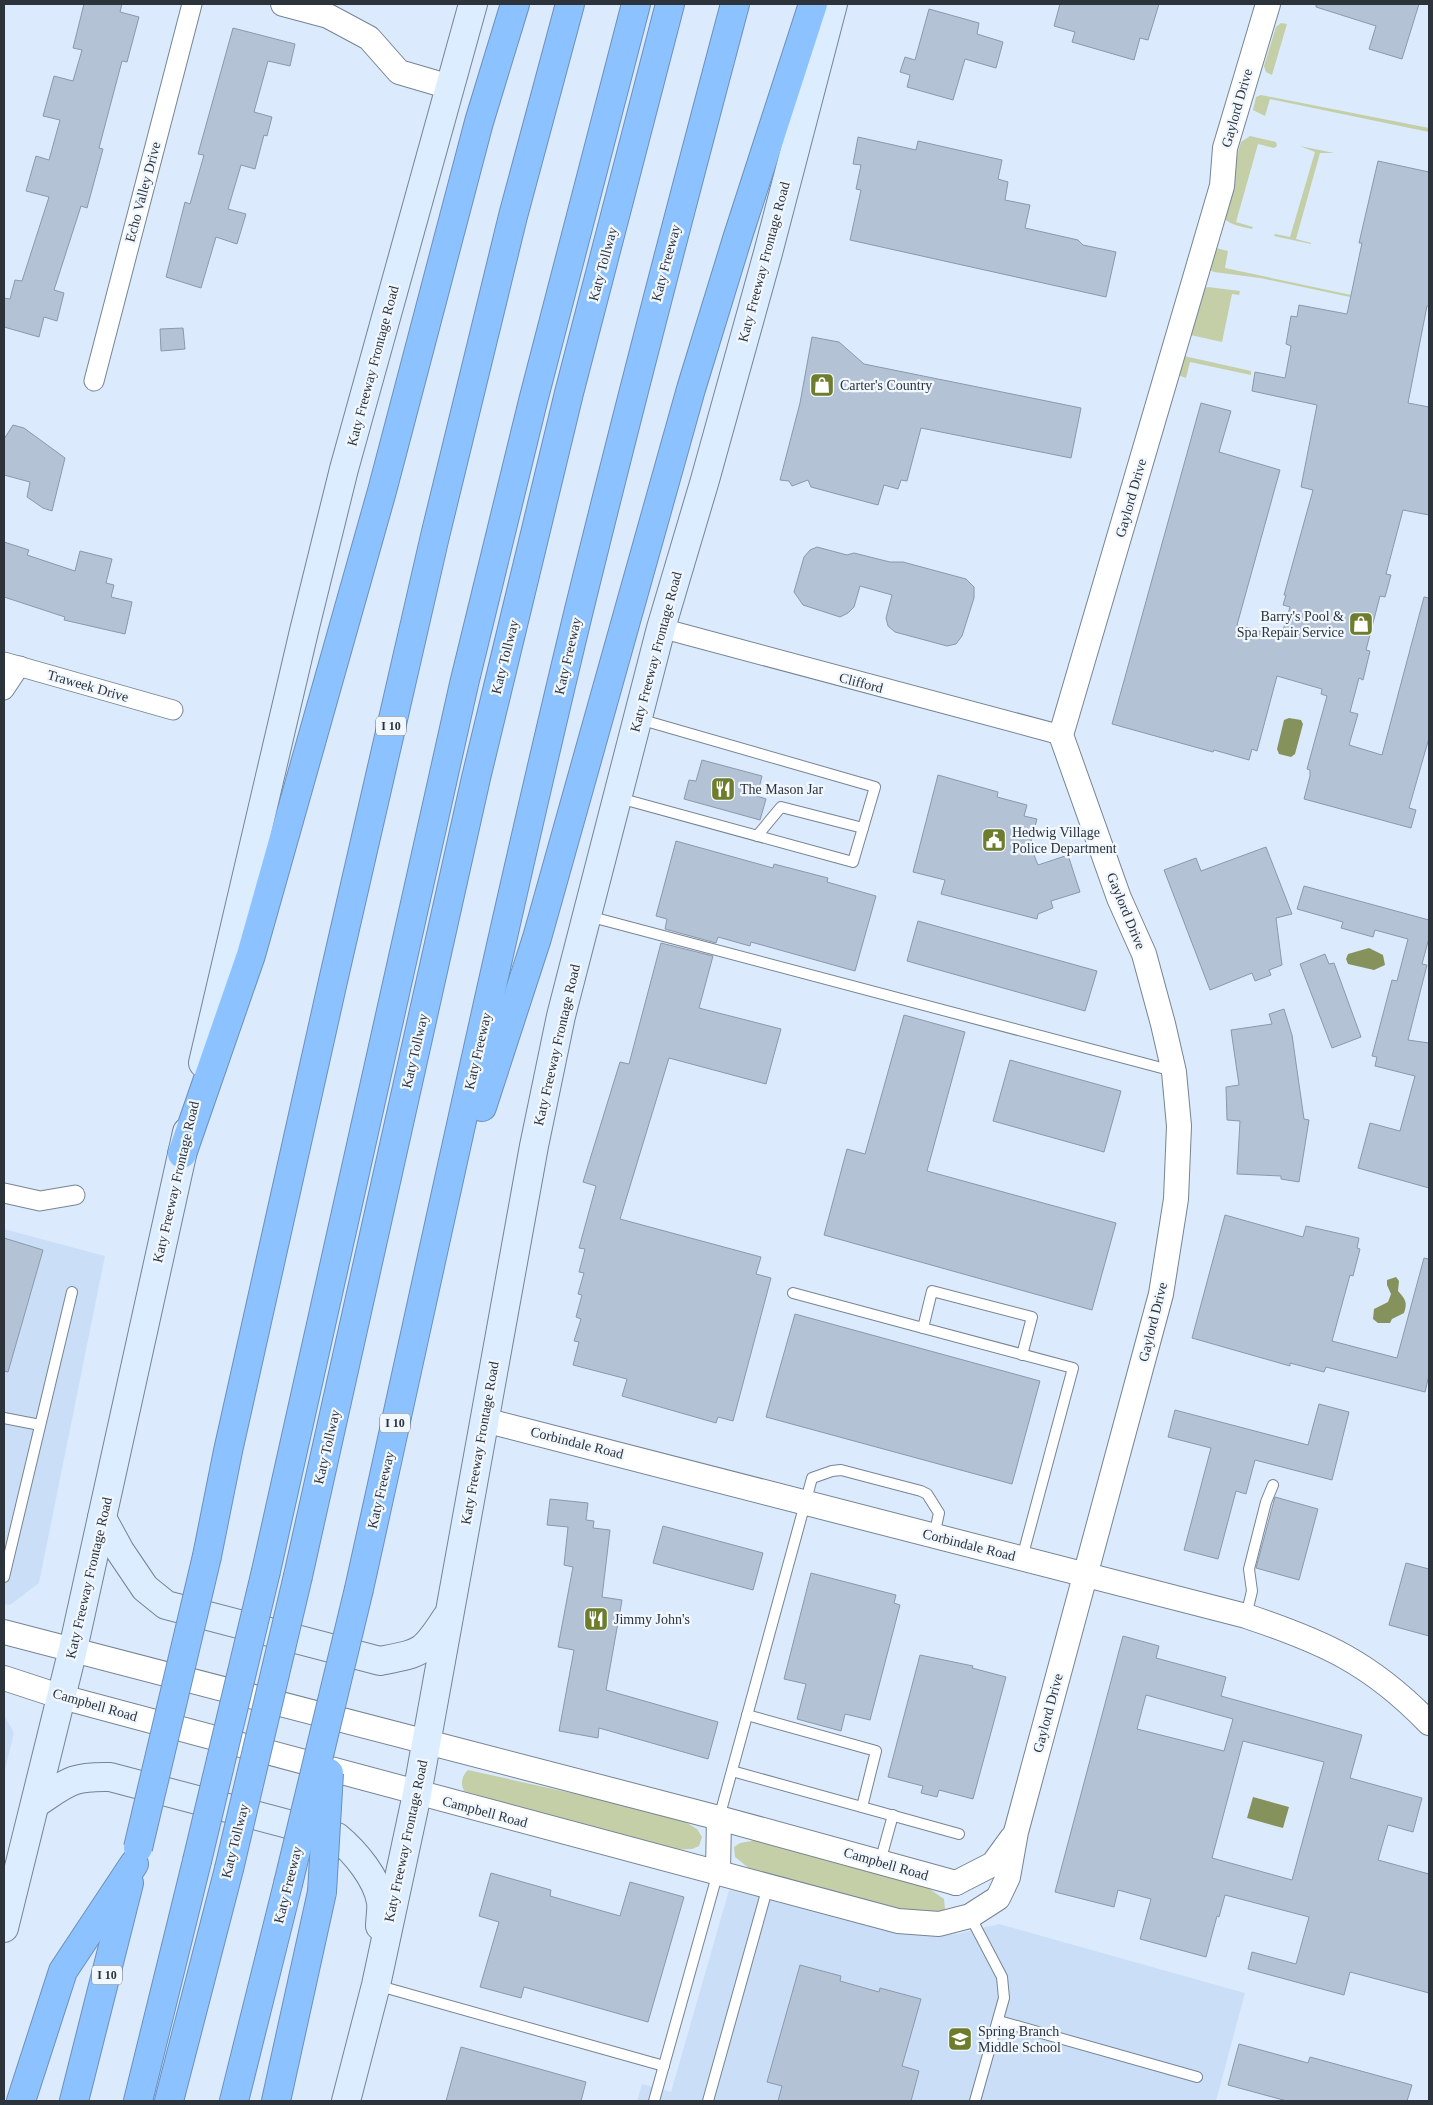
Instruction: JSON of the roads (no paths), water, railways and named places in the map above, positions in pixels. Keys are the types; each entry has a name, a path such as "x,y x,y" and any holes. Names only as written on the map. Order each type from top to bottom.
{"highway":[{"path":"182,1154 251,955 382,490 479,122 515,4"},
{"name":"I 10","path":"74,2101 136,1856 207,1556 228,1451 328,1000 432,546 472,379 570,4"},
{"path":"138,2101 198,1861 266,1570 464,684 534,400 636,4"},
{"name":"Katy Tollway","path":"169,2101 229,1869 298,1576 478,768 571,384 670,4"},
{"name":"Katy Freeway","path":"234,2101 332,1706 578,615 662,278 735,4"},
{"path":"432,1258 537,938 694,380 737,239 813,4"},
{"path":"276,2101 322,1892 332,1706"},
{"path":"21,2101 63,1970 136,1856"}],"main road":[{"name":"Katy Freeway Frontage Road","path":"4,1928 62,1697 182,1154 344,469 473,4"},
{"name":"Katy Freeway Frontage Road","path":"346,2101 376,1985 417,1794 543,1100 561,1016 661,628 705,480 768,253 832,4"},
{"path":"102,1518 120,1551 145,1588 166,1605 380,1660 416,1654 430,1643 450,1612"},
{"path":"35,1804 71,1780 86,1776 110,1777 337,1837 354,1851 368,1872 381,1902 376,1985"}],"street":[{"name":"Echo Valley Drive","path":"94,381 192,4"},
{"path":"283,4 328,16 369,38 399,72 450,87"},
{"name":"Gaylord Drive","path":"970,1916 998,1898 1008,1876 1016,1832 1161,1294 1176,1199 1179,1126 1174,1072 1144,954 1119,898 1061,736 1222,186 1224,148 1268,4"},
{"name":"Clifford","path":"661,628 1061,736"},
{"path":"4,690 12,664"},
{"name":"Traweek Drive","path":"12,664 173,710"},
{"path":"4,1193 40,1201 75,1195"},
{"name":"Corbindale Road","path":"484,1420 1246,1616 1310,1638 1343,1654 1365,1667 1401,1695 1429,1723"},
{"name":"Campbell Road","path":"4,1632 719,1818 956,1883"},
{"name":"Campbell Road","path":"4,1678 62,1697 417,1794 898,1921 939,1924 970,1916"},
{"path":"718,1872 719,1818"},
{"name":"Gaylord Drive","path":"956,1883 993,1864 1016,1832"},
{"path":"956,1883 970,1916"}],"lane":[{"path":"617,798 853,862 875,787 638,719"},
{"path":"757,836 781,807 863,828"},
{"path":"588,916 1174,1072"},
{"path":"923,1328 932,1291 1032,1317 1022,1354"},
{"path":"4,1577 72,1292"},
{"path":"793,1293 1073,1368 1022,1558"},
{"path":"4,1418 40,1425"},
{"path":"719,1818 812,1478 841,1470 921,1491 926,1494 939,1513 934,1536"},
{"path":"1246,1616 1252,1591 1249,1569 1266,1502 1273,1485"},
{"path":"747,1715 876,1751 862,1807"},
{"path":"732,1770 959,1834"},
{"path":"880,1862 893,1815"},
{"path":"654,2101 718,1872"},
{"path":"708,2101 768,1886"},
{"path":"970,1916 1002,1977 1004,1998 975,2101"},
{"path":"376,1985 664,2066"},
{"path":"999,2021 1197,2077"}],"place":[{"name":"Carter's Country","path":"822,385"},
{"name":"Barry's Pool & Spa Repair Service","path":"1361,624"},
{"name":"The Mason Jar","path":"723,789"},
{"name":"Hedwig Village Police Department","path":"994,840"},
{"name":"Jimmy John's","path":"596,1619"},
{"name":"Spring Branch Middle School","path":"960,2039"}]}
